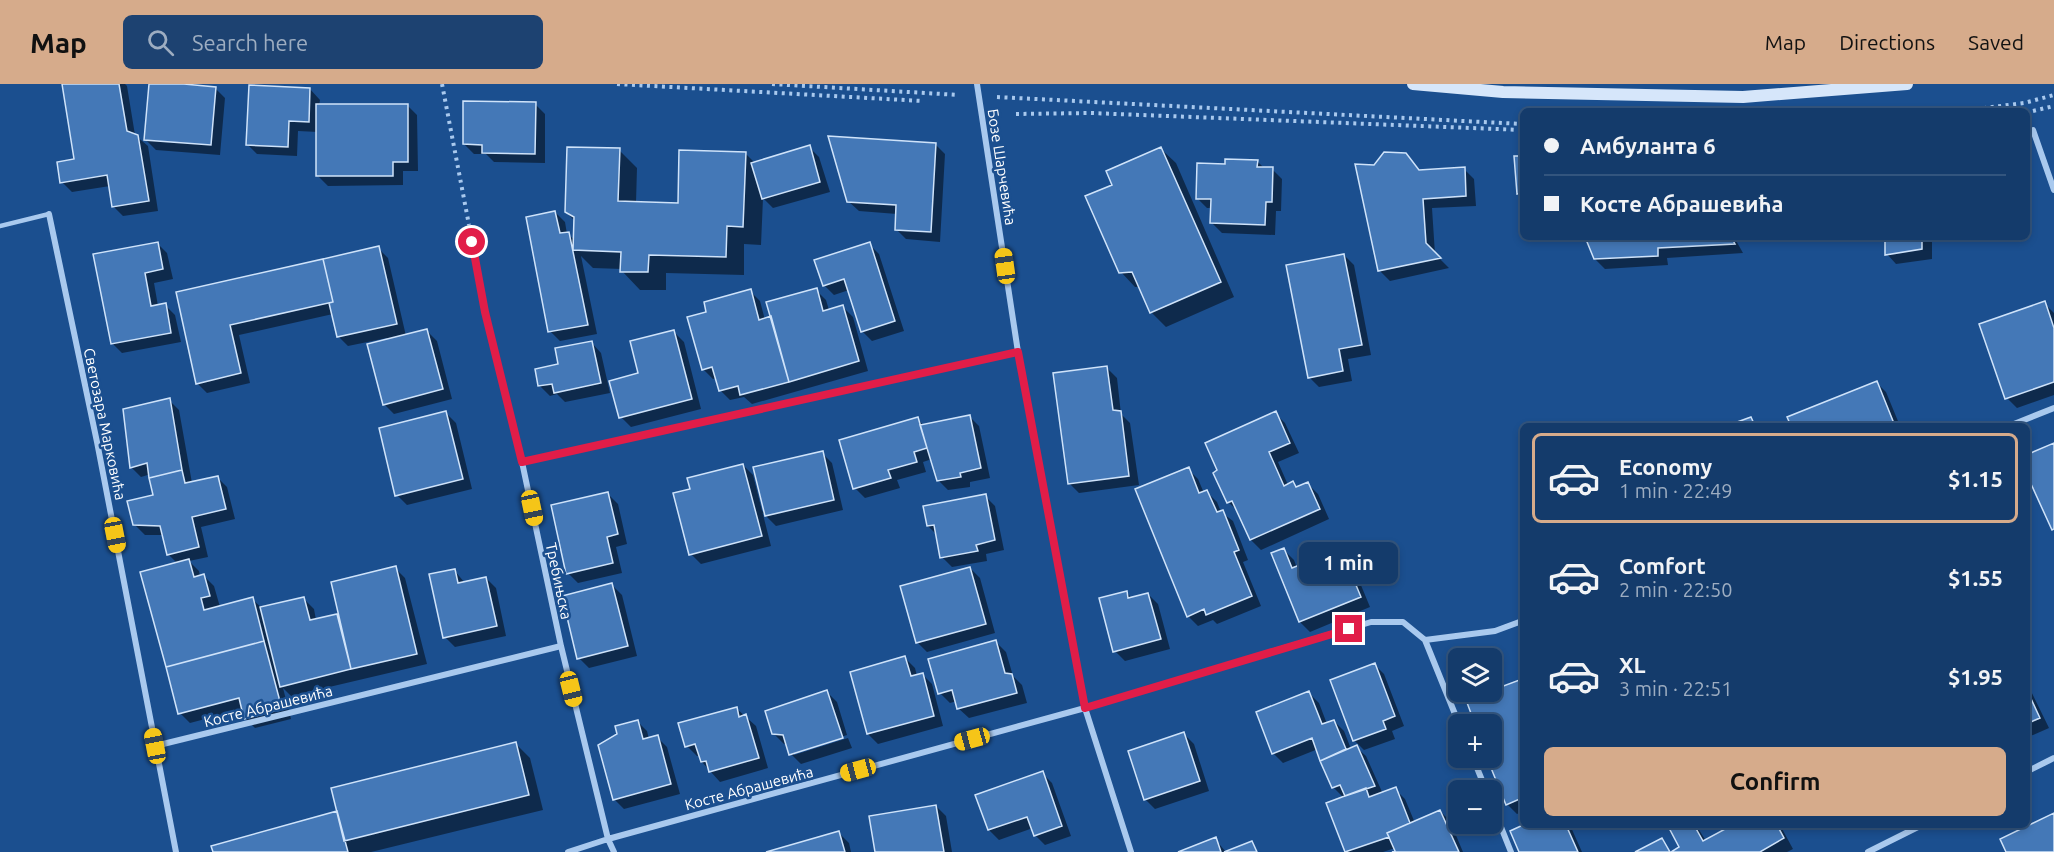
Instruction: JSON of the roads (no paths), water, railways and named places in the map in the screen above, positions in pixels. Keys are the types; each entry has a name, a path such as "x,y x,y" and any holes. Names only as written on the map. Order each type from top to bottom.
{"main road":[{"path":"1413,84 1503,92 1743,97 1907,84"}],"street":[{"name":"Бозе Шарчевића","path":"977,84 1018,352 1085,708 1131,852"},
{"path":"2033,130 2054,190"},
{"name":"Светозара Марковића","path":"49,214 97,442 176,852"},
{"name":"Требињска","path":"472,242 485,312 522,462 561,646 608,839 614,852"},
{"path":"522,462 1018,352"},
{"path":"2016,423 2054,408"},
{"name":"Косте Абрашевића","path":"568,852 1085,708 1371,622 1403,622 1425,640"},
{"path":"1455,714 1425,640 1495,631 1520,622"},
{"name":"Косте Абрашевића","path":"155,746 561,646"},
{"path":"2030,770 2054,758"},
{"path":"1868,852 1916,828"},
{"path":"1502,830 1511,852"}],"lane":[{"path":"0,226 49,214"}]}
